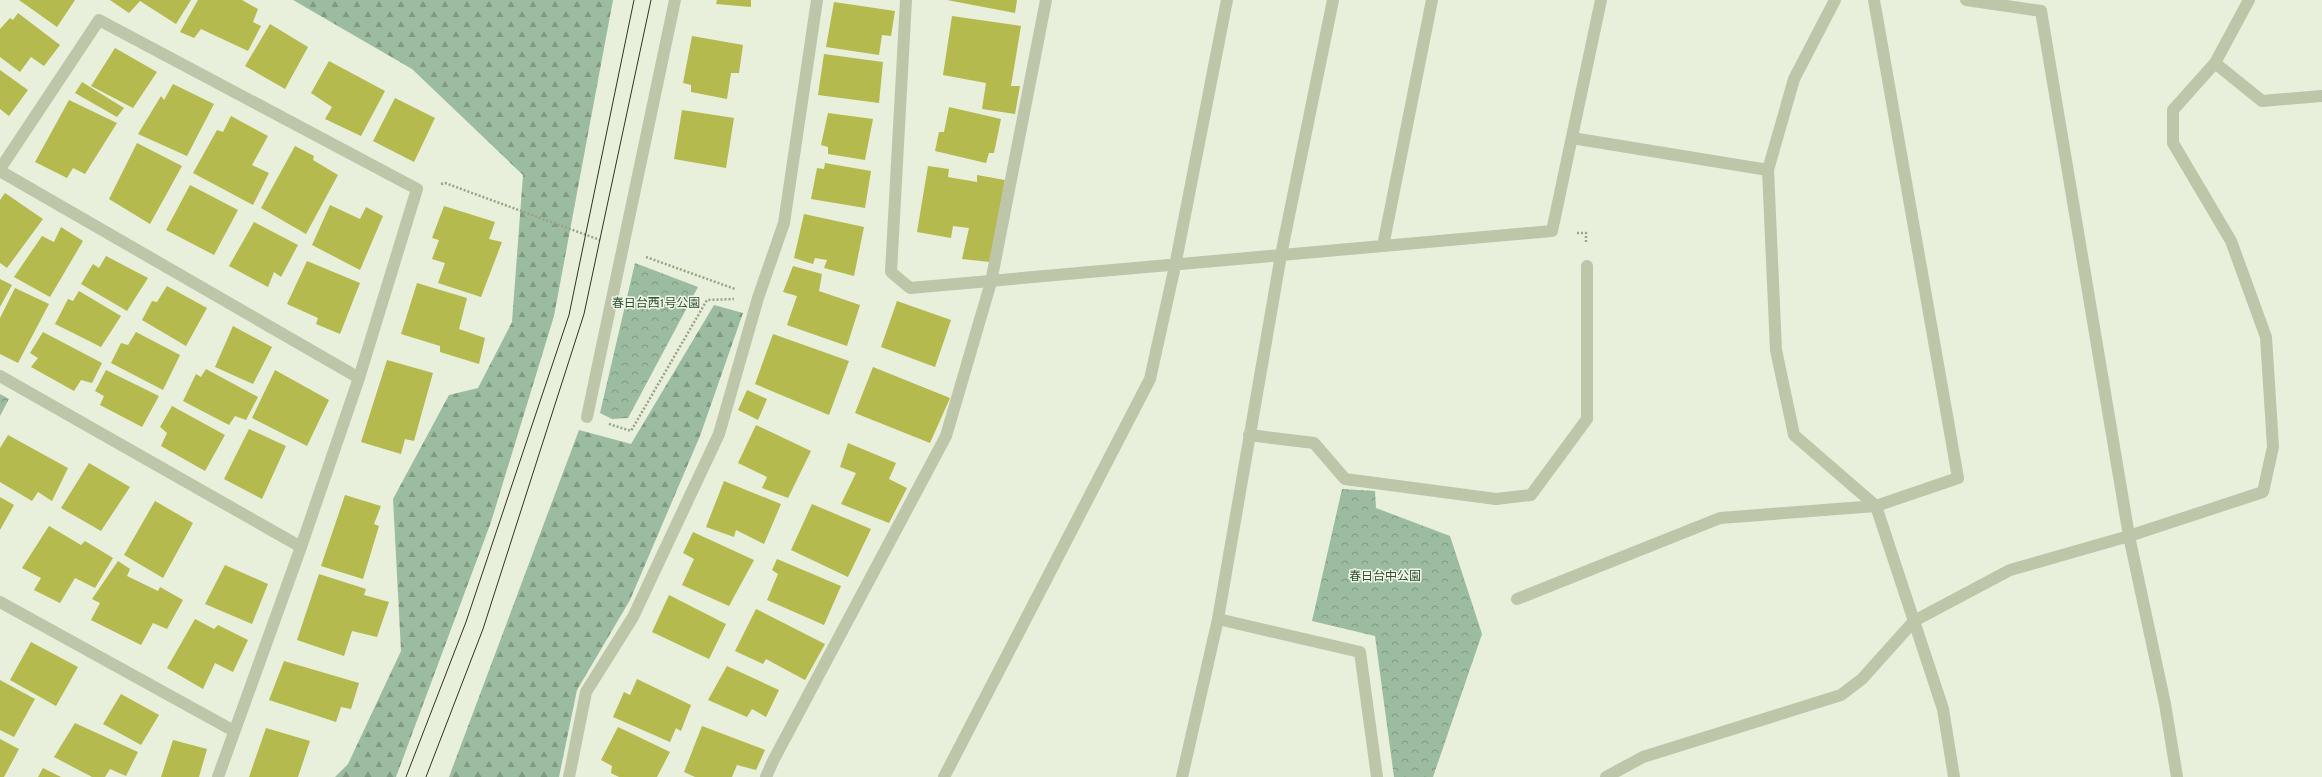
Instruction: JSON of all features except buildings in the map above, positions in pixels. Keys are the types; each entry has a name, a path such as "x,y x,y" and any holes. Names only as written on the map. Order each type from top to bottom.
{"street":[{"path":"587,417 675,0"},
{"path":"569,777 586,692 633,616 719,434 758,298 784,223 817,0"},
{"path":"906,0 891,272 910,288 1175,266 1552,231 1601,0"},
{"path":"766,777 773,761 946,436 991,282 1046,0"},
{"path":"944,777 1150,379 1175,266 1227,0"},
{"path":"1182,777 1218,619 1281,255 1333,0"},
{"path":"1383,246 1432,0"},
{"path":"1835,0 1794,79 1768,170 1776,350 1794,435 1876,506 1943,709 1954,777"},
{"path":"1517,599 1720,518 1876,506 1958,478 1874,0"},
{"path":"1966,0 2041,11 2129,536 2165,704 2177,777"},
{"path":"1606,777 1643,757 1841,695 1862,679 1914,621 2010,570 2129,536 2263,492 2272,447 2266,337 2231,241 2173,144 2173,110 2215,63 2249,0"},
{"path":"218,777 301,547 359,378 417,189 99,20 0,170 359,378"},
{"path":"2215,63 2262,101 2322,96"},
{"path":"1572,138 1768,170"},
{"path":"1249,435 1314,444 1345,479 1496,499 1531,495 1587,419 1588,266"},
{"path":"0,376 301,547"},
{"path":"0,602 234,731"},
{"path":"1218,619 1360,652 1377,777"}],"path":[{"path":"417,189 445,183 504,205"},
{"path":"1552,231 1586,233 1588,266"},
{"path":"587,417 631,431 707,300 758,298"}],"green space":[{"path":"293,0 613,0 554,316 491,522 396,777 335,777 348,764 401,651 393,499 449,395 478,388 512,322 523,175 412,69"},
{"name":"春日台西1号公園","path":"635,263 698,287 628,418 612,419 600,413"},
{"path":"714,305 743,313 700,436 630,600 577,690 559,777 449,777 579,430 631,444"},
{"path":"0,394 9,399 0,416"},
{"name":"春日台中公園","path":"1342,489 1375,491 1376,508 1450,536 1482,634 1433,777 1394,777 1375,636 1312,621"}],"tram line":[{"path":"406,777 466,622 569,315 634,0"},
{"path":"426,777 483,629 584,314 651,0"}]}
